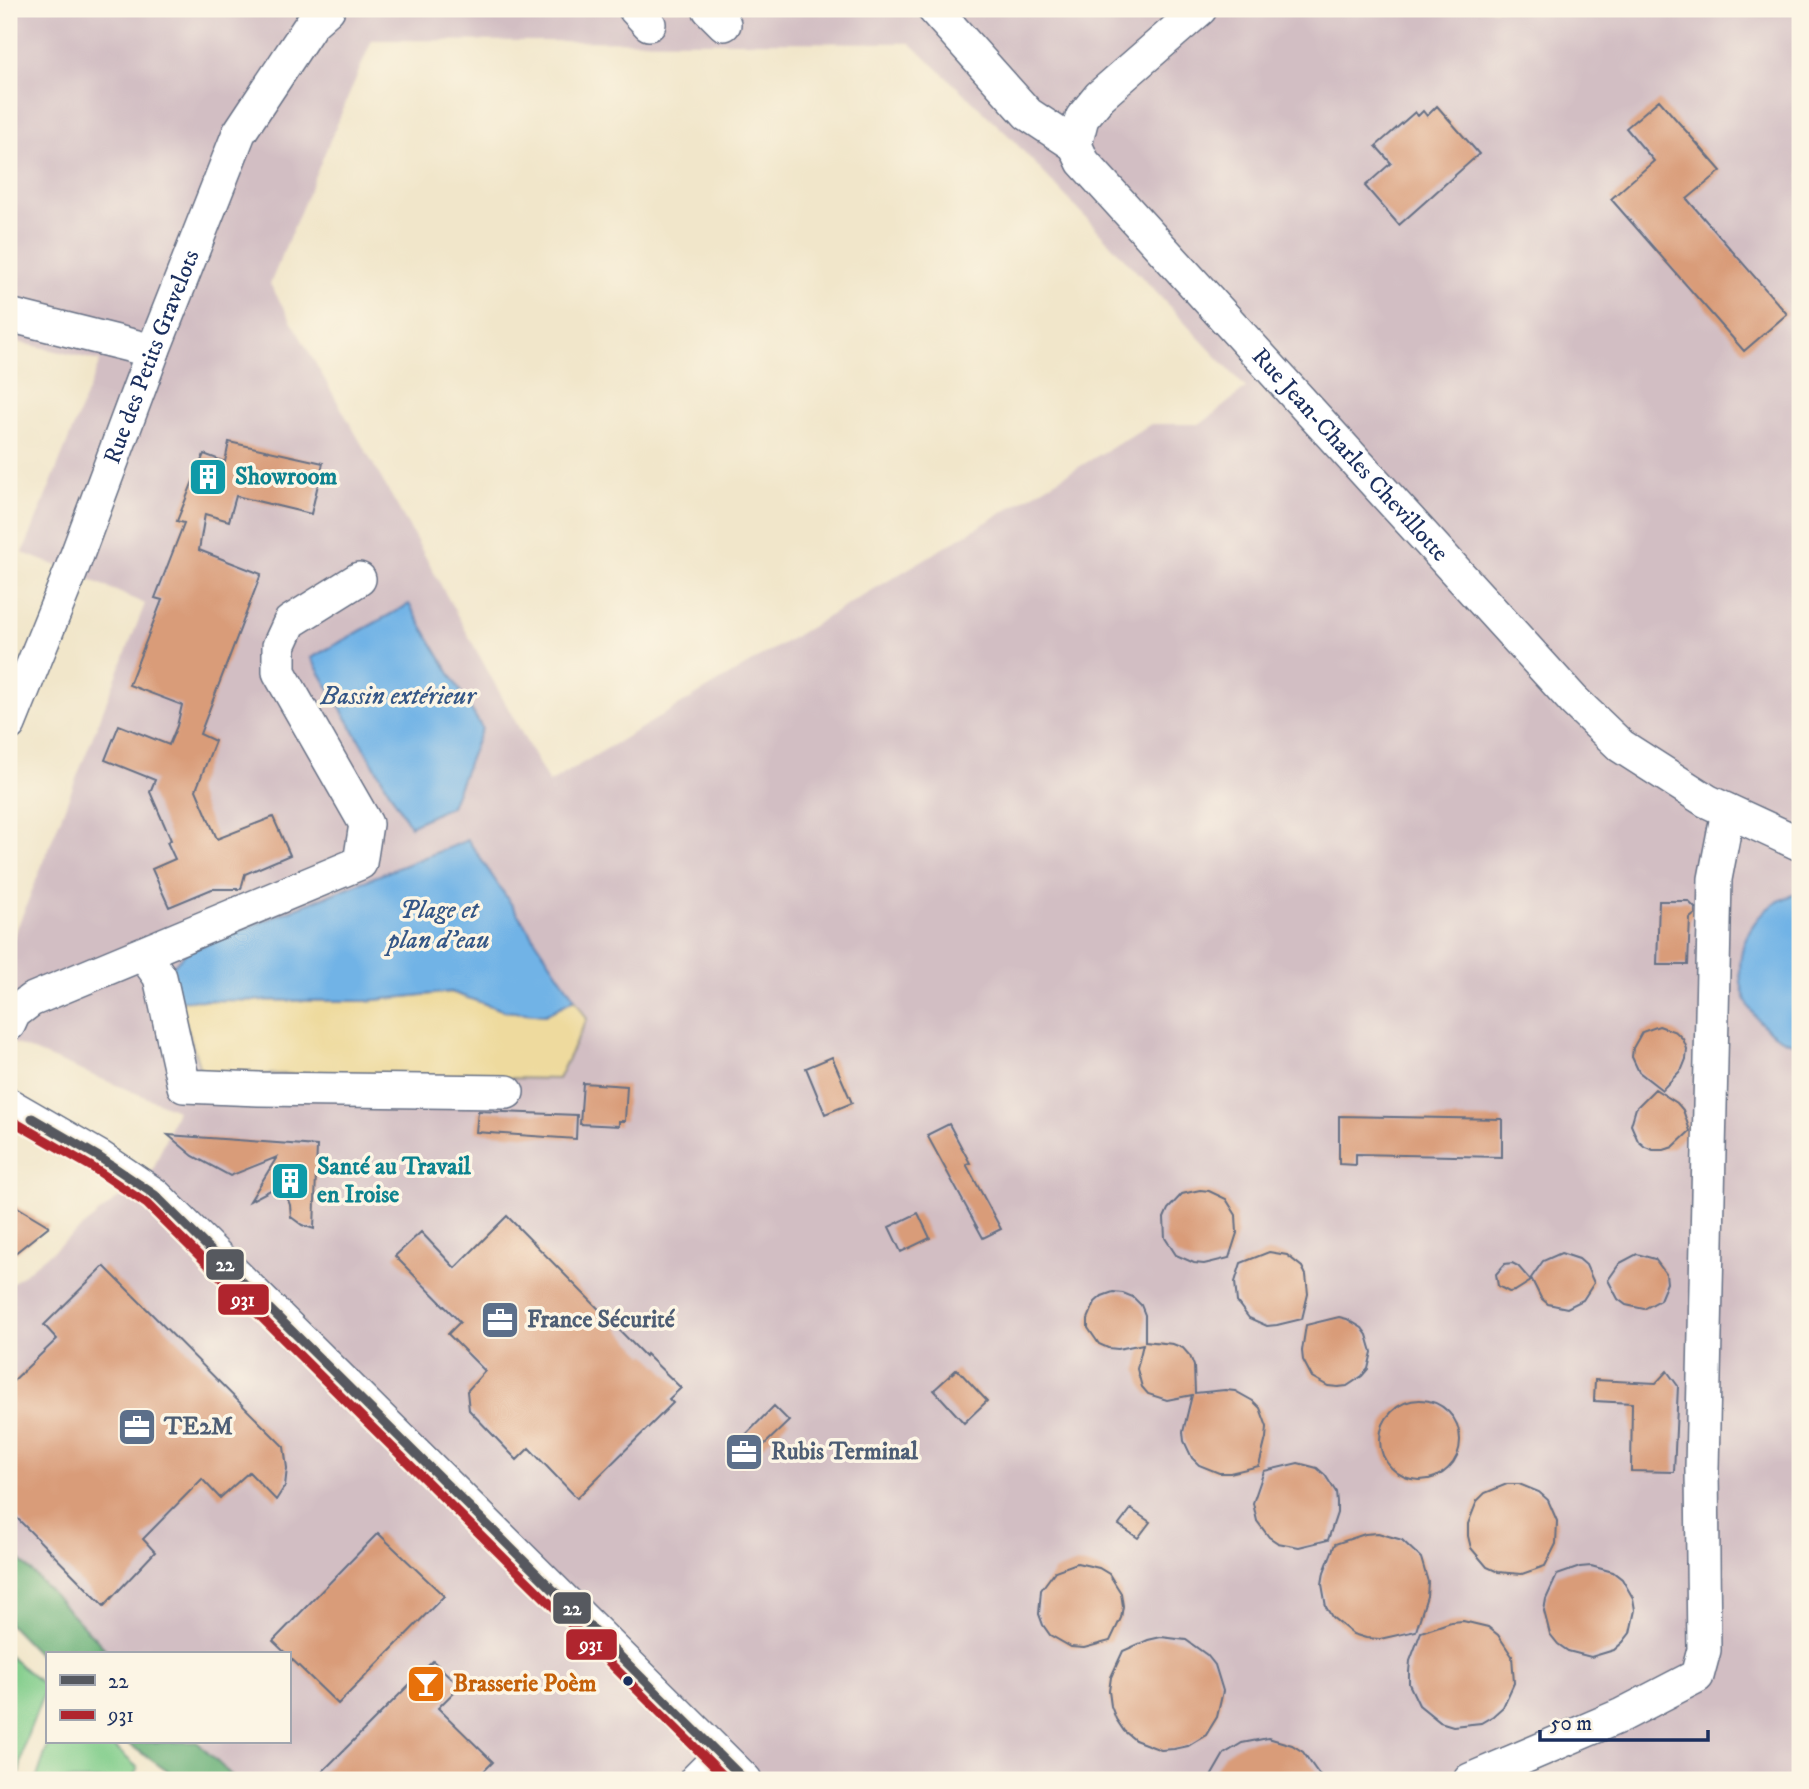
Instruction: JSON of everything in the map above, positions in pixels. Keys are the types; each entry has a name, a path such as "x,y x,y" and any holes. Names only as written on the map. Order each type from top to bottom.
{"street":[{"name":"Rue des Petits Gravelots","path":"9,724 71,571 153,351 239,133 312,23 328,9"},
{"path":"934,9 1028,114 1074,145 1082,118 1100,96 1200,9"},
{"name":"Rue Jean-Charles Chevillotte","path":"1074,145 1083,162 1574,701 1621,746 1707,801 1800,844"},
{"path":"9,315 153,351"},
{"path":"9,1024 14,1013 31,1000 360,863 366,824 279,671 279,646 290,622 359,579"},
{"path":"1470,1780 1622,1715 1697,1676 1704,1650 1702,1469 1716,879 1728,811"},
{"path":"144,955 159,977 184,1086 507,1092"},
{"path":"16,1120 99,1157 155,1195 745,1780"},
{"path":"696,1780 720,1756"}],"shaded area":[{"path":"9,9 1800,9 1800,1780 231,1780 195,1744 290,1744 290,1652 107,1652 9,1548 9,1286 153,1170 177,1110 9,1041 9,949 145,604 23,553 100,361 9,340","holes":["372,40 910,43 1008,135 1246,388 1201,424 1151,424 549,783 408,525 270,284"]}],"green space":[{"path":"9,1548 108,1652 46,1652 46,1662 9,1624"},
{"path":"9,1656 46,1687 25,1742 18,1780 9,1780"},
{"path":"48,1744 111,1744 138,1768 132,1780 36,1780"},
{"path":"129,1744 199,1744 236,1780 173,1780 174,1776"}],"sand":[{"path":"451,992 505,1011 545,1015 575,999 587,1019 558,1079 201,1073 179,1000 366,1001"}],"water":[{"name":"Bassin extérieur","path":"409,604 482,728 451,806 410,826 311,658"},
{"name":"Plage et plan d'eau","path":"468,840 575,999 545,1015 505,1011 451,992 366,1001 179,1000 169,969 188,951"},
{"path":"1800,893 1800,1045 1774,1034 1755,1016 1744,994 1740,969 1744,944 1755,922 1774,904"}],"building":[{"path":"1659,100 1721,171 1687,199 1787,314 1744,351 1611,199 1654,161 1626,128"},
{"path":"1437,106 1479,154 1399,225 1365,186 1391,163 1376,146 1415,112 1418,116 1423,111 1427,116"},
{"path":"229,442 323,463 311,514 236,496 229,521 205,514 199,550 261,574 200,734 215,741 196,790 217,839 273,817 290,855 245,874 241,889 212,889 169,907 152,869 175,859 167,842 171,840 150,792 155,780 105,760 119,725 169,745 177,726 182,705 129,685 162,600 155,598 184,523 177,521 204,454 225,462"},
{"path":"1659,901 1688,901 1695,908 1695,914 1690,918 1688,965 1657,965"},
{"path":"1659,1026 1676,1032 1687,1049 1682,1069 1662,1090 1639,1072 1632,1057 1633,1048 1642,1032"},
{"path":"832,1057 852,1103 825,1114 806,1068"},
{"path":"583,1083 627,1086 625,1121 619,1121 619,1126 580,1124"},
{"path":"1655,1089 1683,1110 1690,1131 1673,1147 1664,1150 1645,1147 1638,1141 1631,1125 1636,1108"},
{"path":"478,1111 577,1115 576,1139 476,1132"},
{"path":"1339,1116 1502,1119 1502,1157 1356,1154 1356,1165 1339,1164"},
{"path":"949,1124 970,1163 966,1164 1001,1229 983,1238 927,1135"},
{"name":"Santé au Travail en Iroise","path":"168,1135 317,1146 314,1229 291,1217 290,1205 282,1184 250,1201 277,1157 230,1176 193,1156"},
{"path":"1200,1190 1226,1199 1236,1215 1237,1233 1229,1258 1204,1264 1194,1263 1176,1255 1165,1238 1164,1218 1168,1209 1182,1194"},
{"path":"9,1202 49,1226 9,1258"},
{"path":"918,1213 930,1238 901,1252 889,1227"},
{"path":"507,1216 645,1356 646,1354 681,1388 669,1399 673,1403 577,1498 529,1448 517,1460 469,1410 467,1391 485,1371 448,1334 460,1322 395,1256 421,1232 455,1268"},
{"path":"1269,1252 1287,1255 1302,1267 1306,1275 1308,1294 1302,1319 1267,1326 1249,1318 1237,1302 1235,1282 1241,1263"},
{"path":"1561,1253 1579,1259 1586,1265 1594,1283 1583,1300 1567,1308 1548,1304 1541,1298 1531,1278 1543,1261"},
{"path":"1637,1254 1655,1259 1666,1274 1667,1283 1660,1300 1644,1309 1626,1305 1618,1299 1608,1280 1620,1263"},
{"path":"1512,1263 1531,1281 1509,1292 1498,1286 1496,1274 1505,1264"},
{"name":"TE2M","path":"104,1266 284,1447 287,1468 285,1486 276,1500 249,1472 220,1498 202,1479 143,1539 155,1552 104,1606 9,1510 9,1385 57,1339 44,1325"},
{"path":"1113,1292 1133,1297 1141,1305 1145,1315 1145,1341 1173,1344 1183,1348 1190,1356 1194,1366 1195,1393 1235,1391 1260,1408 1267,1427 1259,1466 1219,1473 1199,1465 1192,1458 1183,1432 1192,1395 1167,1400 1148,1394 1142,1387 1137,1369 1143,1344 1118,1349 1108,1348 1099,1344 1088,1328 1088,1319 1095,1302"},
{"path":"1339,1317 1362,1328 1372,1352 1368,1369 1362,1376 1347,1386 1338,1387 1328,1386 1312,1377 1303,1360 1302,1351 1306,1325"},
{"path":"957,1369 987,1401 964,1423 934,1390"},
{"path":"1667,1371 1678,1386 1674,1472 1631,1471 1632,1403 1594,1401 1595,1380 1656,1383"},
{"path":"1420,1400 1435,1403 1448,1412 1457,1425 1460,1440 1457,1455 1448,1468 1435,1477 1420,1480 1405,1477 1392,1468 1383,1455 1380,1440 1383,1425 1392,1412 1405,1403"},
{"path":"774,1406 789,1421 741,1467 728,1453"},
{"path":"1298,1463 1317,1468 1325,1475 1336,1492 1337,1502 1337,1513 1328,1540 1299,1547 1278,1543 1269,1537 1257,1521 1253,1503 1264,1471"},
{"path":"1507,1484 1519,1484 1539,1492 1548,1500 1557,1521 1556,1544 1545,1566 1522,1574 1498,1572 1487,1567 1471,1548 1468,1536 1468,1524 1477,1501 1485,1493"},
{"path":"1131,1509 1150,1522 1138,1538 1119,1525"},
{"path":"378,1533 444,1596 338,1704 290,1657 290,1652 284,1652 273,1641"},
{"path":"1378,1533 1402,1540 1421,1558 1428,1582 1427,1596 1416,1631 1380,1639 1353,1634 1332,1617 1326,1607 1322,1584 1335,1544 1365,1534"},
{"path":"1077,1563 1099,1568 1109,1574 1121,1593 1123,1606 1121,1618 1110,1641 1084,1648 1071,1647 1050,1635 1039,1614 1041,1590 1055,1571"},
{"path":"1591,1566 1613,1572 1622,1579 1633,1598 1635,1610 1630,1633 1623,1642 1614,1650 1591,1657 1568,1651 1558,1644 1550,1634 1544,1611 1546,1599 1557,1575"},
{"path":"1463,1621 1488,1627 1498,1635 1512,1656 1514,1683 1503,1707 1493,1716 1481,1723 1453,1726 1440,1722 1419,1705 1409,1684 1410,1661 1421,1632"},
{"path":"1161,1637 1186,1640 1207,1655 1215,1665 1223,1691 1217,1717 1206,1735 1188,1746 1161,1750 1135,1740 1124,1731 1111,1706 1109,1691 1111,1677 1123,1651"},
{"path":"433,1661 460,1686 438,1708 493,1762 475,1780 314,1780"},
{"path":"1268,1738 1292,1745 1303,1752 1323,1780 1209,1780 1224,1754 1242,1743"}],"transit line":[{"name":"22","path":"32,1118 99,1157 155,1195 745,1780"},
{"name":"931","path":"9,1119 92,1167 147,1204 728,1780"}],"place":[{"name":"Showroom","path":"208,477"},
{"name":"Santé au Travail en Iroise","path":"290,1181"},
{"name":"France Sécurité","path":"500,1320"},
{"name":"TE2M","path":"137,1427"},
{"name":"Rubis Terminal","path":"744,1452"},
{"name":"Brasserie Poèm","path":"426,1684"}]}
